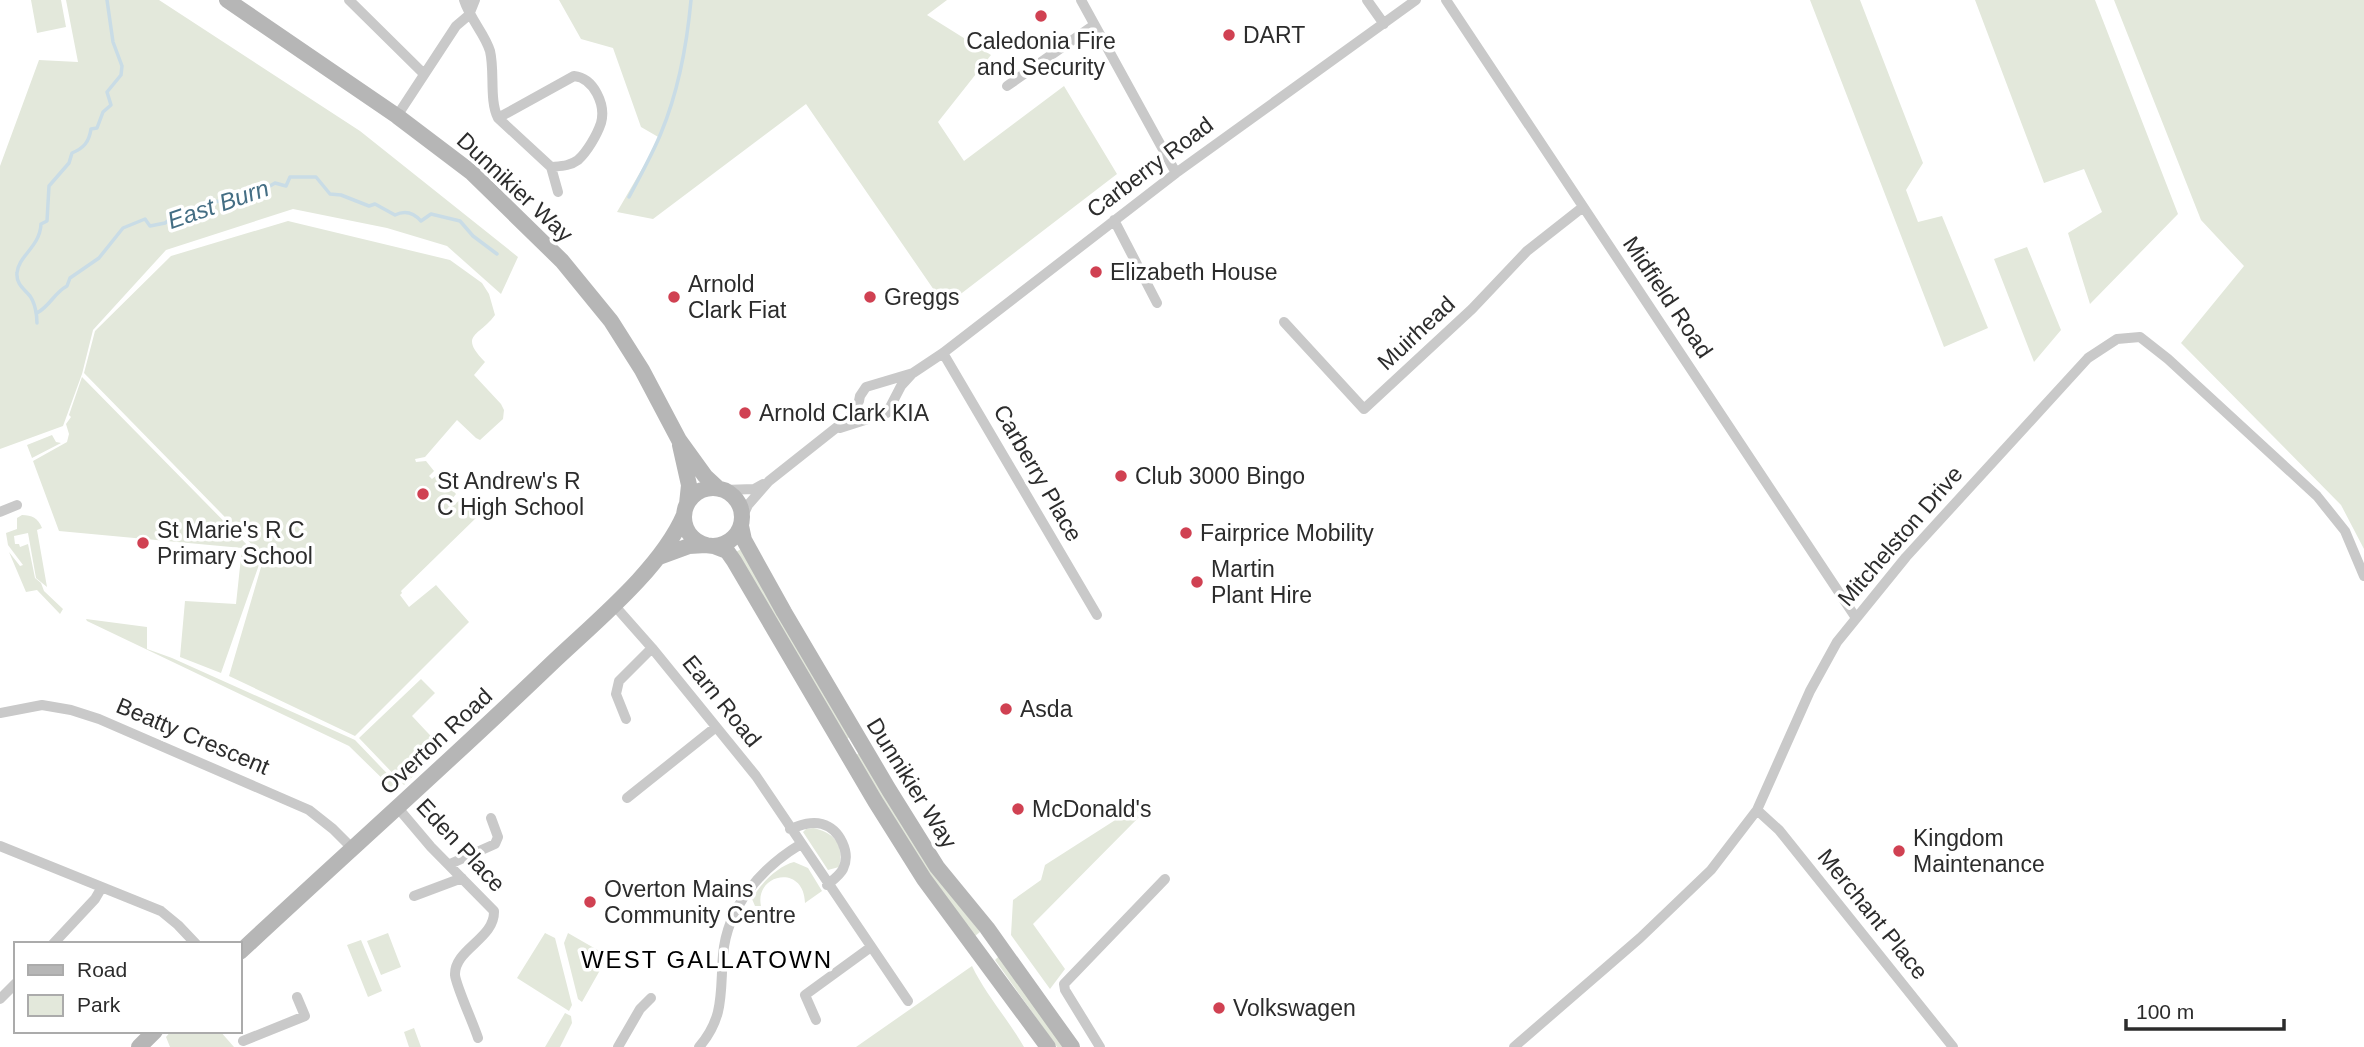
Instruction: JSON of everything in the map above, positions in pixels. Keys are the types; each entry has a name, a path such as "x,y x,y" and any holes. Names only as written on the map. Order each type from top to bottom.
{"main road":[{"name":"Dunnikier Way","path":"227,0 397,116 471,172 562,261 611,321 642,370 679,440 705,476 721,489"},
{"name":"Dunnikier Way","path":"679,440 689,485 686,509"},
{"path":"721,489 737,501 741,522 730,540 710,545 692,537 685,523 686,509 701,491 721,489"},
{"name":"Overton Road","path":"242,950 614,605 659,557 678,529 686,509"},
{"name":"Dunnikier Way","path":"741,522 744,540 752,557 888,790 937,867 987,928 1072,1047"},
{"name":"Dunnikier Way","path":"710,545 727,551 734,561 924,879 1048,1047"},
{"name":"Overton Road","path":"659,557 689,546 710,545"},
{"path":"139,1047 153,1033"}],"street":[{"path":"464,0 469,15 489,48 493,108 498,118 551,167 558,192"},
{"path":"397,116 456,26 469,15 475,0"},
{"path":"1081,0 1176,173"},
{"path":"1367,0 1384,24"},
{"name":"Carberry Road","path":"721,489 754,489 769,481 834,431 848,424 883,416 901,386 913,373 943,353 1176,173 1416,0"},
{"name":"Midfield Road","path":"1446,0 1856,618"},
{"path":"353,1 424,74"},
{"path":"1007,86 1094,25"},
{"path":"498,118 574,76 583,77 596,91 602,110 601,122 580,159 570,165 551,167"},
{"name":"Muirhead","path":"1284,322 1364,409 1472,309 1527,251 1583,207"},
{"path":"1114,220 1157,303"},
{"name":"Mitchelston Drive","path":"1514,1047 1640,938 1711,870 1756,810 1810,691 1838,642 1856,618 1906,557 2088,358 2117,339 2140,337 2168,359 2316,495 2345,531 2364,576"},
{"name":"Carberry Place","path":"943,353 1097,615"},
{"name":"Carberry Road","path":"834,431 859,401 862,391 913,373"},
{"path":"876,384 887,388 892,400"},
{"path":"859,401 863,411 872,417"},
{"name":"Carberry Road","path":"741,522 748,505 769,481"},
{"path":"0,512 17,505"},
{"name":"Earn Road","path":"614,605 652,648 760,783 908,1001"},
{"path":"626,719 615,694 620,681 652,648"},
{"name":"Beatty Crescent","path":"0,713 43,705 57,706 99,719 309,810 353,849"},
{"path":"627,798 716,727"},
{"name":"Eden Place","path":"398,808 431,847 494,911 492,922 479,942 461,957 455,974 478,1038"},
{"name":"Merchant Place","path":"1756,810 1779,830 1953,1047"},
{"path":"450,864 495,844 498,837 491,818"},
{"path":"790,829 810,823 822,824 834,830 840,838 846,855 845,862 842,872 827,885"},
{"path":"699,1047 715,1024 721,999 723,954 729,923 738,904 759,879 801,844"},
{"path":"0,846 161,911 194,942"},
{"path":"414,896 462,878"},
{"path":"1100,1047 1065,990 1064,984 1166,879"},
{"path":"55,942 95,899 102,887"},
{"path":"816,1020 805,995 871,947"},
{"path":"0,999 14,985"},
{"path":"245,1044 305,1016 297,997"},
{"path":"618,1047 640,1009 651,998"}],"green space":[{"path":"31,0 61,0 66,27 37,33"},
{"path":"66,0 159,0 360,131 518,257 501,294 447,246 387,228 293,209 166,250 93,330 82,374 63,426 0,449 0,166 39,60 78,62"},
{"path":"559,0 947,0 927,15 991,55 938,122 964,161 1064,86 1117,174 945,306 806,104 653,219 617,212 660,138 641,127 613,48 581,39"},
{"path":"1810,0 1860,0 1923,163 1906,190 1918,222 1942,216 1988,328 1944,347"},
{"path":"1975,0 2095,0 2178,214 2090,304 2068,233 2102,212 2084,169 2044,183"},
{"path":"2114,0 2364,0 2364,549 2341,505 2181,343 2244,266 2201,220"},
{"name":"St Andrew's R C High School","path":"288,221 450,260 482,283 489,294 495,315 472,341 485,362 474,375 501,404 504,410 503,419 480,440 457,420 425,457 415,459 416,462 426,461 434,471 429,476 432,479 438,474 456,494 452,499 456,503 461,499 478,516 400,595 409,607 436,585 469,622 355,736 229,676 264,557 84,373 95,331 171,256"},
{"path":"2027,247 2061,330 2034,362 1994,259"},
{"path":"82,377 261,559 221,673 180,657 185,601 236,604 242,548 59,531 33,461 67,442 69,434 66,424 71,417 69,415"},
{"path":"52,435 56,442 61,443 32,458 27,445"},
{"path":"22,515 34,518 42,528 37,530 47,587 36,578 28,533 14,536 15,544 20,547 28,544 35,578 63,609 60,614 37,590 26,592 9,552 20,566 23,565 8,545 6,533 17,529 17,518"},
{"path":"743,548 851,736 847,739 734,553"},
{"path":"86,619 147,627 147,649 355,740 401,788 396,792 349,746 87,621"},
{"path":"421,679 435,693 412,716 442,748 404,785 359,738"},
{"path":"861,752 945,887 980,932 975,936 923,865 856,755"},
{"path":"1145,801 1144,812 1033,924 1065,969 1050,989 1011,935 1013,900 1041,880 1045,865"},
{"path":"814,828 833,837 837,842 840,852 839,867 828,870 803,832"},
{"path":"794,862 808,868 822,891 805,903 803,890 797,882 780,878 765,886 761,895 761,906 755,906 752,899 760,887 782,867"},
{"path":"388,933 401,967 381,975 367,941"},
{"path":"545,933 555,938 572,1005 569,1011 517,978"},
{"path":"568,933 608,956 582,1002 578,999 564,943"},
{"path":"361,940 382,991 368,997 347,945"},
{"path":"1000,955 1067,1047 1057,1047 995,960"},
{"path":"972,966 1024,1047 856,1047"},
{"path":"565,1013 571,1016 572,1023 560,1047 545,1047"},
{"path":"414,1028 421,1047 409,1047 404,1032"},
{"path":"169,1033 222,1033 234,1047 170,1047 166,1037"}],"waterway":[{"path":"37,323 33,302 18,280 18,267 37,239 41,224 47,221 49,186 69,163 72,153 85,144 91,129 97,128 103,112 111,105 107,92 121,75 122,66 113,42 107,0"},
{"path":"629,197 667,117 684,51 691,0"},
{"name":"East Burn","path":"37,313 67,286 70,278 99,258 123,228 145,219 150,226 165,223 182,211 189,212 205,203 228,200 237,195 263,190 275,183 286,186 290,177 316,177 330,194 341,195 369,206 375,204 395,215 409,213 421,221 431,214 460,221 473,236 497,254"}],"place":[{"name":"Caledonia Fire and Security","path":"1041,16"},
{"name":"DART","path":"1229,35"},
{"name":"Elizabeth House","path":"1096,272"},
{"name":"Arnold Clark Fiat","path":"674,297"},
{"name":"Greggs","path":"870,297"},
{"name":"Arnold Clark KIA","path":"745,413"},
{"name":"Club 3000 Bingo","path":"1121,476"},
{"name":"St Andrew's R C High School","path":"423,494"},
{"name":"Fairprice Mobility","path":"1186,533"},
{"name":"St Marie's R C Primary School","path":"143,543"},
{"name":"Martin Plant Hire","path":"1197,582"},
{"name":"Asda","path":"1006,709"},
{"name":"McDonald's","path":"1018,809"},
{"name":"Kingdom Maintenance","path":"1899,851"},
{"name":"Overton Mains Community Centre","path":"590,902"},
{"name":"Volkswagen","path":"1219,1008"}],"district":[{"name":"WEST GALLATOWN","path":"707,959"}]}
